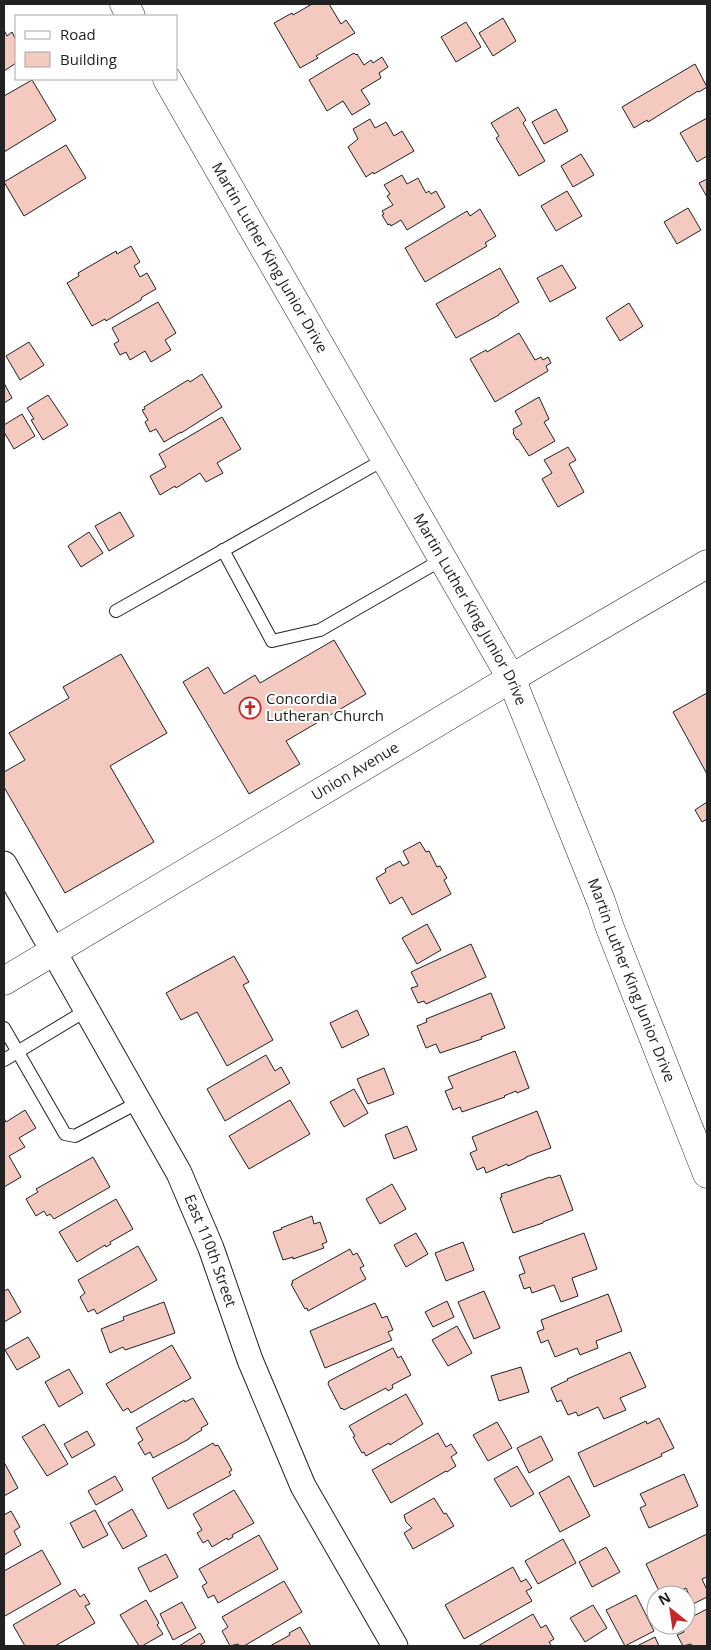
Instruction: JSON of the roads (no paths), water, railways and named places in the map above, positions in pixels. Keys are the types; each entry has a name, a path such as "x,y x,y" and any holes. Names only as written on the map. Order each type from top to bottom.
{"street":[{"path":"124,4 130,15"},
{"name":"Martin Luther King Junior Drive","path":"168,80 511,678 601,901 707,1174"},
{"name":"Union Avenue","path":"4,981 511,678 707,564"},
{"name":"East 110th Street","path":"4,864 178,1173 211,1248 250,1360 303,1486 395,1646"}],"lane":[{"path":"116,610 385,458"},
{"path":"223,550 272,641 320,630 442,559"},
{"path":"4,1060 87,1010"},
{"path":"4,1028 16,1052 65,1134 75,1136 138,1102"}],"place":[{"name":"Concordia Lutheran Church","path":"250,708"}]}
